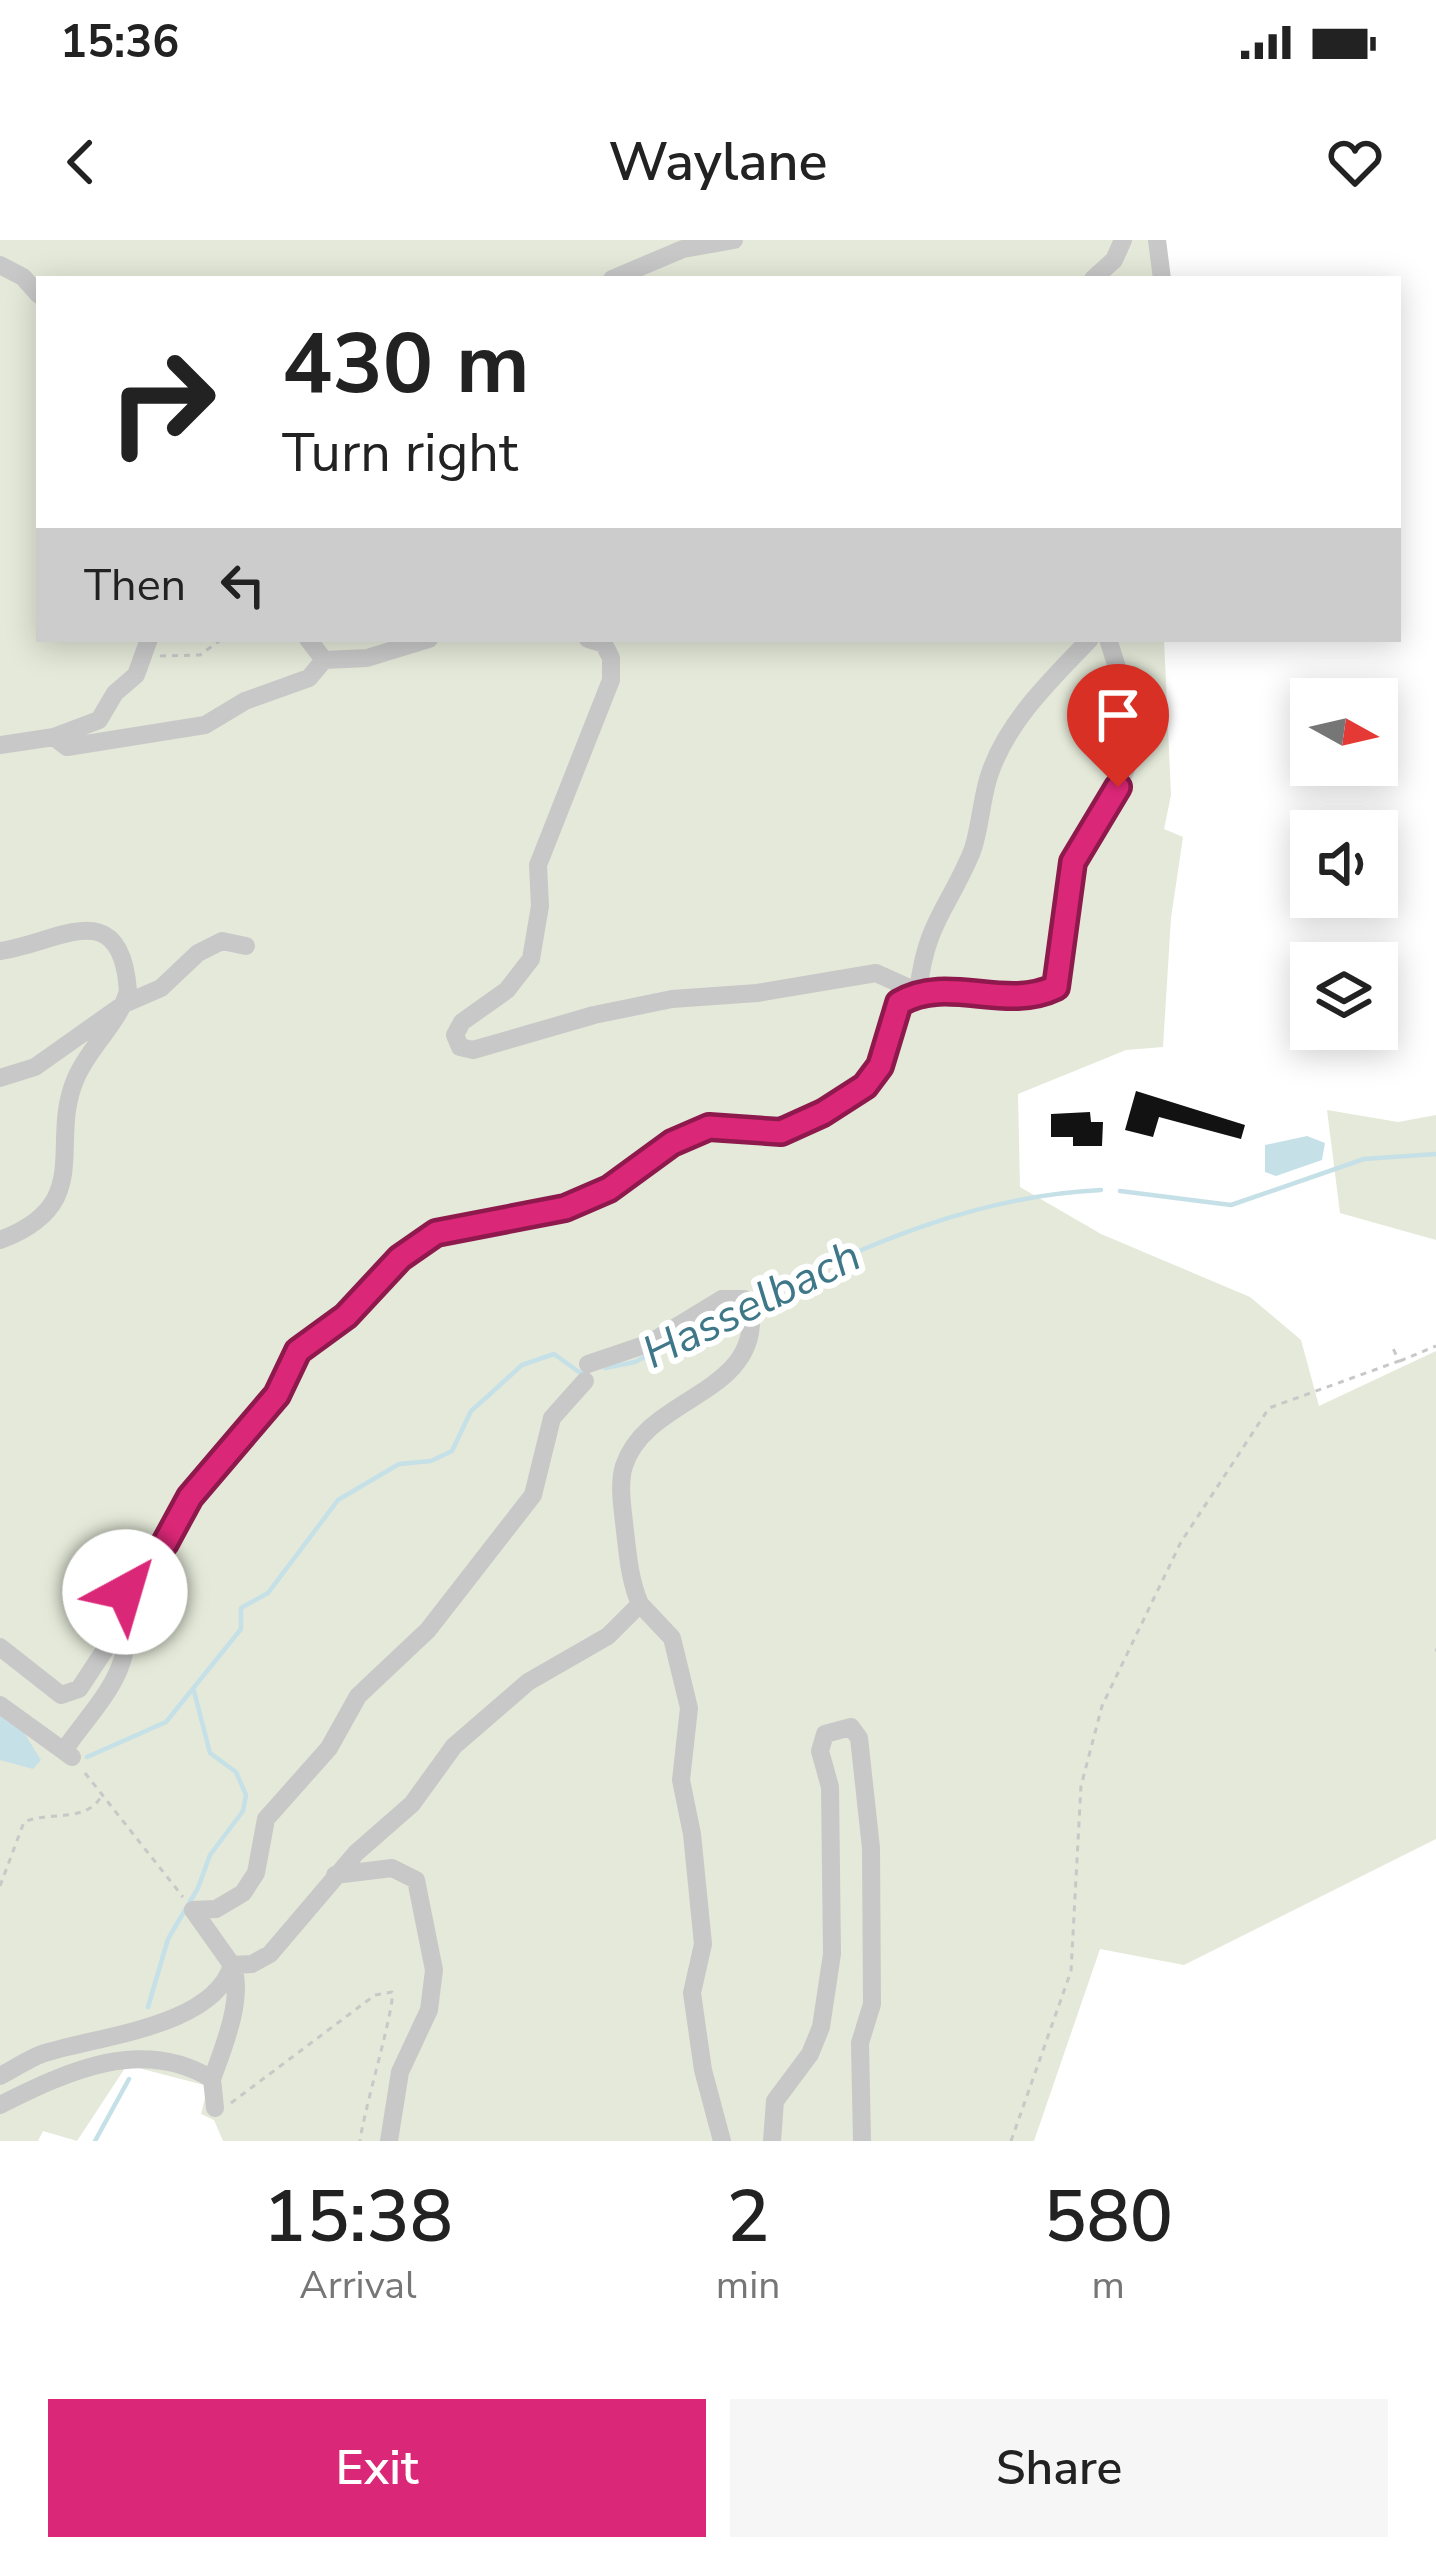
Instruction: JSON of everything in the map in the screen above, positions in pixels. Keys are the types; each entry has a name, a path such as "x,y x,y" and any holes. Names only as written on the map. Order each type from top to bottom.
{"street":[{"path":"619,276 683,249 734,240"},
{"path":"1097,276 1114,260 1123,240"},
{"path":"1156,240 1162,276"},
{"path":"0,265 23,277 36,292"},
{"path":"310,642 324,660"},
{"path":"54,736 67,747 206,725 244,701 309,678 324,660 367,658 419,642"},
{"path":"598,642 604,644 611,658 611,680 538,865 540,906 531,959 507,990 462,1022 455,1035 460,1047 473,1050 593,1015 642,1009 672,999 757,993 877,973 918,992 1016,999 1056,987 1073,862 1118,787 1136,744 1141,711 1133,675 1120,677 1109,642"},
{"path":"918,992 923,950 940,905 973,851 976,817 992,767 1017,719 1087,642"},
{"path":"0,745 54,736 99,720 115,693 136,675 148,646"},
{"path":"0,951 47,942 77,926 95,928 108,935 127,977 124,1004 86,1057 68,1097 68,1164 51,1206 19,1232 0,1240"},
{"path":"0,1078 35,1067 124,1004 161,988 198,953 222,940 246,946"},
{"path":"0,1647 69,1696 94,1671 130,1582 165,1543 190,1497 277,1395 298,1351 346,1316 400,1258 436,1233 565,1208 609,1189 672,1143 709,1127 781,1132 823,1113 865,1086 880,1066 899,1003 918,992"},
{"path":"215,2108 212,2079 225,2044 236,1975 193,1910 216,1909 243,1893 256,1873 266,1819 329,1748 358,1696 428,1630 533,1495 552,1418 587,1372 650,1343 722,1299 748,1308 752,1340 744,1360 651,1428 623,1467 628,1554 640,1604 672,1638 689,1708 681,1780 692,1834 703,1944 692,1993 703,2070 722,2141"},
{"path":"232,1964 252,1964 270,1954 335,1875 412,1804 454,1746 528,1682 608,1636 640,1604"},
{"path":"0,1705 69,1753 126,1659 129,1639 122,1610"},
{"path":"772,2141 775,2101 810,2054 821,2027 835,1892 830,1787 820,1751 825,1734 850,1726 859,1738 871,1848 872,2004 860,2043 862,2141"},
{"path":"335,1875 392,1868 416,1880 427,1916 434,1970 429,2010 400,2072 388,2141"},
{"path":"0,2075 42,2054 189,2012 228,1976 232,1964"},
{"path":"0,2105 53,2078 133,2058 182,2060 212,2079"}],"path":[{"path":"148,646 200,655 218,642"},
{"path":"1390,1344 1399,1361"},
{"path":"1011,2141 1071,1971 1082,1786 1102,1706 1181,1542 1269,1408 1436,1346"},
{"path":"69,1753 182,1896"},
{"path":"0,1886 24,1822 75,1814 97,1805 102,1795"},
{"path":"215,2108 231,2103 375,1995 392,1993 394,2010 370,2078 360,2141"}],"green space":[{"path":"0,240 1149,240 1154,276 36,276 36,642 1164,642 1171,795 1164,829 1183,837 1171,918 1163,1047 1126,1050 1018,1094 1020,1187 1101,1234 1250,1297 1301,1340 1319,1406 1436,1351 1436,1839 1184,1965 1100,1949 1034,2141 223,2141 214,2120 201,2114 208,2086 127,2065 77,2141 43,2131 38,2141 0,2141"},
{"path":"1327,1110 1398,1122 1436,1115 1436,1240 1340,1213"}],"water":[{"path":"1307,1136 1325,1143 1322,1160 1276,1176 1265,1172 1265,1145"},
{"path":"0,1716 23,1731 41,1760 33,1769 0,1760"}],"building":[{"path":"1136,1091 1245,1125 1241,1139 1159,1117 1153,1137 1125,1130"},
{"path":"1090,1112 1091,1122 1103,1122 1102,1146 1073,1146 1073,1137 1051,1137 1051,1114"}],"waterway":[{"name":"Hasselbach","path":"1120,1191 1231,1205 1364,1159 1436,1154"},
{"name":"Hasselbach","path":"751,1301 878,1243 964,1213 1054,1194 1101,1190"},
{"name":"Hasselbach","path":"605,1368 635,1362 741,1306"},
{"name":"Hasselbach","path":"87,1757 166,1722 241,1629 241,1608 268,1593 338,1500 399,1464 431,1461 452,1451 471,1411 522,1365 554,1354 579,1372 588,1371"},
{"name":"Hasselbach","path":"148,2007 168,1939 198,1888 210,1855 243,1811 246,1795 236,1772 210,1753 194,1691"},
{"name":"Hasselbach","path":"95,2141 129,2079"}],"route":[{"path":"125,1592 165,1543 190,1497 277,1395 298,1351 346,1316 400,1258 436,1233 475,1222 532,1219 565,1208 609,1189 672,1143 709,1127 781,1132 823,1113 865,1086 880,1066 899,1003 918,992 1016,999 1056,987 1073,862 1118,787"}]}
